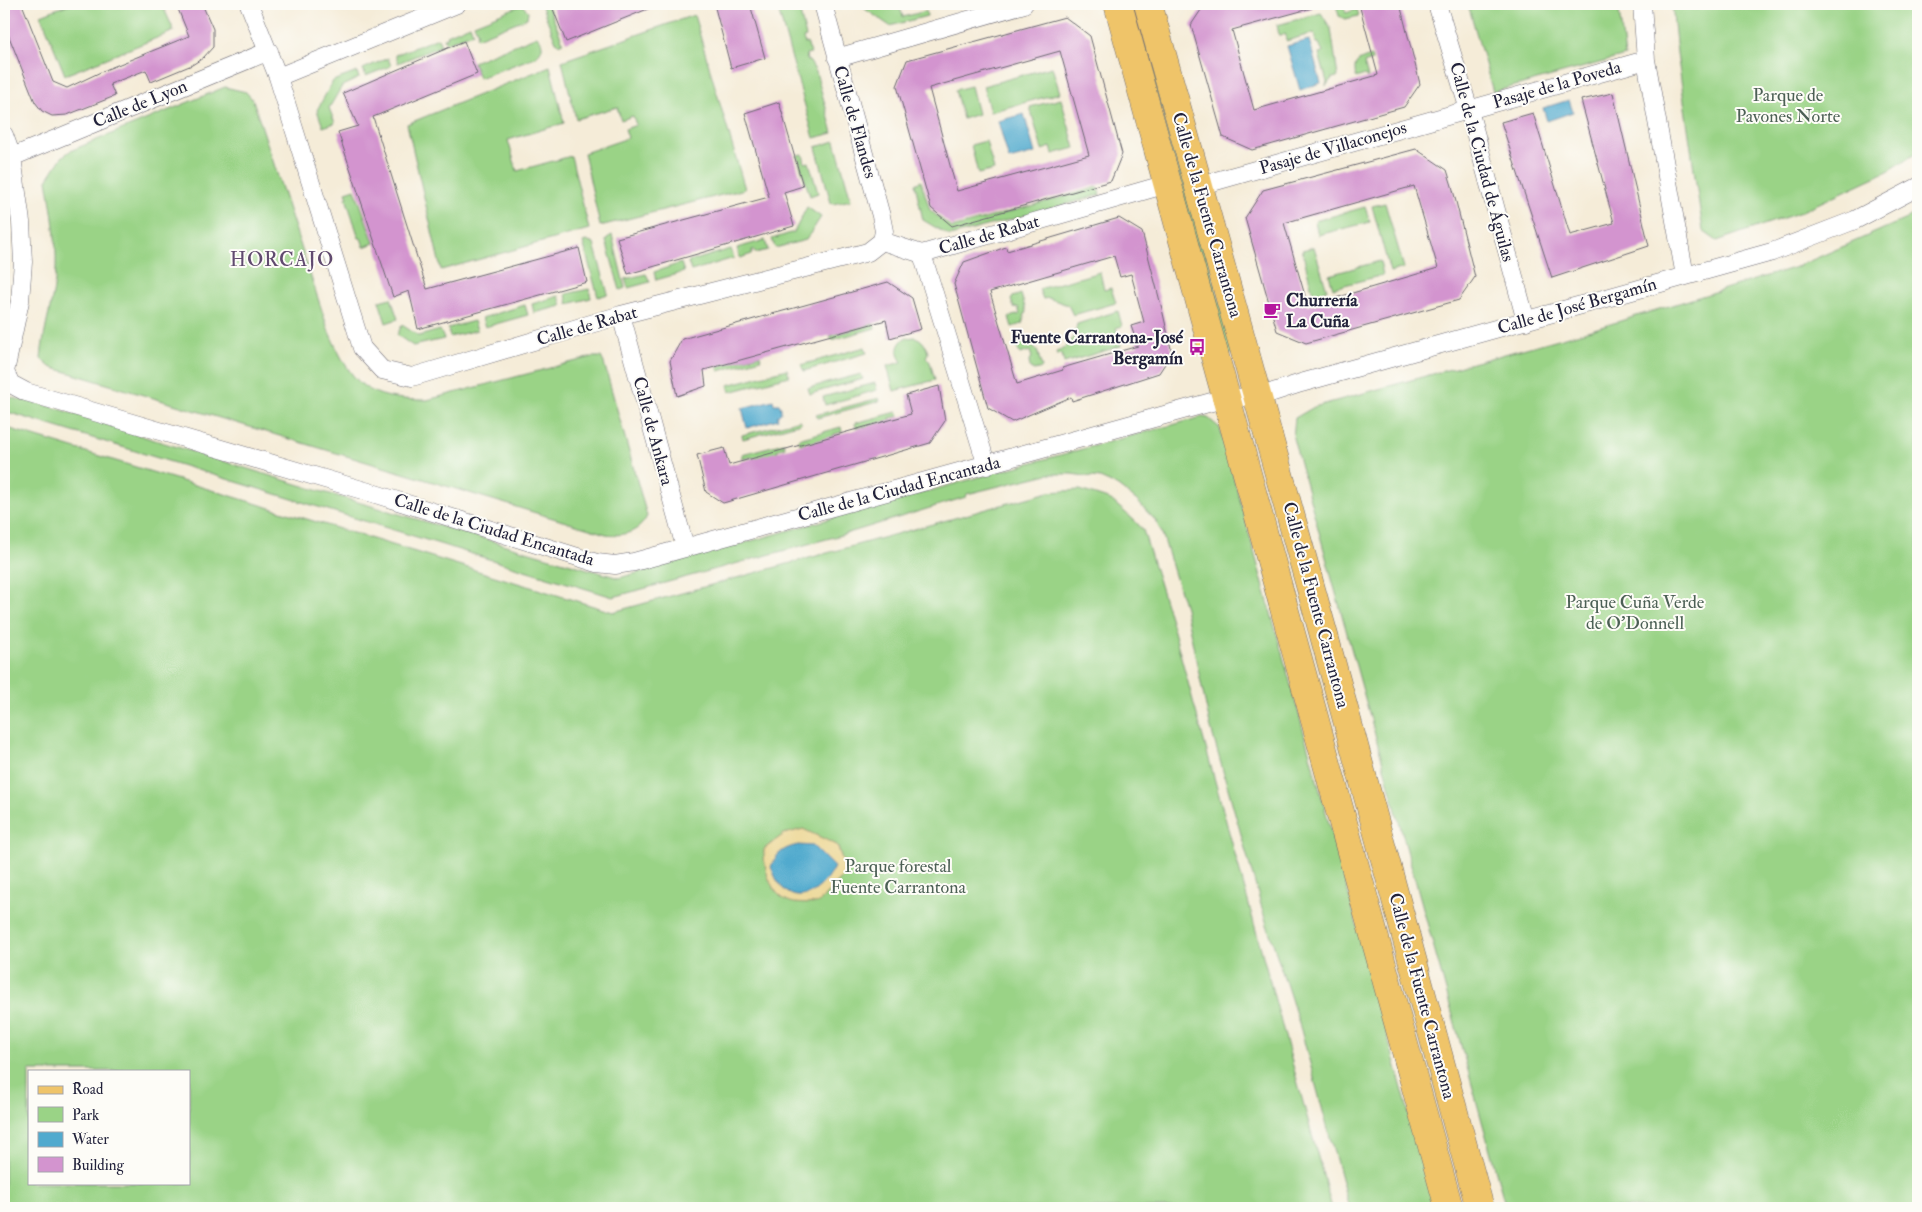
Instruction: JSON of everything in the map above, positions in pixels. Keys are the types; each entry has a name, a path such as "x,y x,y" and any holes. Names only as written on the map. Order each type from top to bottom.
{"main road":[{"name":"Calle de la Fuente Carrantona","path":"1118,4 1449,1208"},
{"name":"Calle de la Fuente Carrantona","path":"1148,4 1258,397 1480,1208"}],"street":[{"name":"Calle de Rabat","path":"249,4 278,77 362,348 382,370 412,377 621,315 868,252 882,241 922,254 1167,184"},
{"path":"278,77 457,4"},
{"name":"Calle de Flandes","path":"823,4 882,216 884,231 882,241"},
{"path":"837,58 1024,4"},
{"name":"Calle de la Ciudad de Águilas","path":"1437,4 1469,110 1526,321"},
{"path":"1642,4 1646,60 1685,276"},
{"name":"Calle de Lyon","path":"12,157 269,51"},
{"name":"Pasaje de la Poveda","path":"1469,110 1646,60"},
{"name":"Pasaje de Villaconejos","path":"1198,186 1469,110"},
{"name":"Calle de la Ciudad Encantada","path":"4,135 12,157 21,222 23,262 20,301 5,372 11,384 26,392 370,492 597,563 615,565 634,562 987,466 1226,398"},
{"name":"Calle de José Bergamín","path":"1226,398 1258,397 1301,383 1781,249 1855,220 1918,187"},
{"path":"922,254 987,466"},
{"name":"Calle de Ankara","path":"621,315 685,547"}],"green space":[{"path":"69,4 162,4 174,31 65,75 41,15"},
{"path":"541,4 549,4 563,42 560,44 556,42"},
{"path":"794,4 798,5 806,37 803,38 811,53 806,54 807,60 816,72 833,133 814,138 778,9"},
{"path":"863,4 878,4 886,8 899,5 903,17 926,11 927,16 890,26 865,9"},
{"path":"1343,4 1346,13 1357,9 1359,16 1345,19 1339,16 1336,5"},
{"path":"1468,4 1618,4 1625,56 1493,92"},
{"name":"Parque de Pavones Norte","path":"1672,4 1918,4 1918,152 1890,170 1798,213 1717,241 1703,231 1677,53"},
{"path":"522,5 528,11 527,18 477,38 476,35 478,34 474,24"},
{"path":"1321,13 1331,29 1338,77 1332,78 1326,86 1327,82 1319,54 1323,53 1319,43 1316,43 1314,33 1286,41 1285,34 1279,35 1277,25"},
{"path":"694,15 745,189 600,226 584,153 628,138 625,129 636,125 633,116 621,120 617,107 576,119 562,61"},
{"path":"470,25 473,33 446,43 444,38 448,37 447,35"},
{"path":"537,36 542,47 535,57 479,78 473,62"},
{"path":"438,38 441,46 398,63 395,55"},
{"path":"1147,41 1234,353 1224,356 1139,43"},
{"path":"1371,56 1372,60 1364,63 1368,77 1365,75 1356,78 1355,65 1362,59"},
{"path":"388,58 391,66 366,76 363,69"},
{"path":"550,66 564,123 508,140 517,171 571,156 589,229 441,270 407,124"},
{"path":"1052,67 1060,93 990,112 983,86"},
{"path":"357,72 359,78 342,86 329,108 335,123 323,127 317,110 333,81"},
{"path":"971,86 978,114 963,119 955,90"},
{"path":"225,87 246,92 253,100 329,332 354,377 364,386 389,397 427,400 592,357 601,357 647,516 640,526 625,534 606,534 50,367 41,359 54,291 56,268 55,235 47,180 62,157 70,151"},
{"path":"1061,99 1075,148 1053,154 1051,147 1042,150 1030,107"},
{"path":"835,141 851,200 833,204 831,203 816,147"},
{"path":"986,141 994,170 978,174 971,145"},
{"path":"803,154 805,163 809,162 818,193 810,196 797,155"},
{"path":"921,181 930,210 952,228 1098,187 1100,195 950,236 923,220 915,184"},
{"path":"355,189 374,243 364,247 361,238 359,238 346,198 348,197 346,192"},
{"path":"1385,203 1404,268 1390,272 1372,206"},
{"path":"807,207 821,217 806,240 775,248 772,239 794,232"},
{"path":"1365,207 1370,222 1318,235 1315,221"},
{"name":"Parque Cuña Verde de O'Donnell","path":"1918,211 1918,1208 1506,1208 1293,438 1295,418 1314,407 1591,330 1796,267 1906,219"},
{"path":"612,235 625,288 620,290 606,241"},
{"path":"765,240 768,250 755,253 752,250 752,254 740,258 737,248"},
{"path":"586,241 594,244 608,294 598,297 583,242"},
{"path":"1314,247 1327,290 1313,294 1302,250"},
{"path":"731,249 734,258 691,271 688,262"},
{"path":"1380,261 1383,275 1333,288 1329,275"},
{"path":"681,263 684,272 656,280 654,272"},
{"path":"1100,272 1104,290 1111,288 1116,303 1073,315 1068,305 1048,298 1043,299 1039,289"},
{"path":"646,274 650,282 628,288 625,279"},
{"path":"589,289 591,298 568,304 566,294"},
{"path":"1021,294 1026,311 1022,324 1012,327 1009,317 1020,314 1018,307 1014,308 1011,300 1013,297"},
{"path":"559,296 562,306 534,313 532,304"},
{"path":"391,298 398,319 386,323 379,301"},
{"path":"525,305 528,315 485,327 482,318"},
{"path":"1118,311 1122,326 1116,328 1121,346 1064,363 1062,354 1057,355 1056,352 1064,348 1071,341 1077,324"},
{"path":"474,321 477,330 450,337 448,328"},
{"path":"874,324 875,328 832,340 830,336"},
{"path":"402,325 419,336 440,330 444,339 413,346 397,335"},
{"path":"915,337 922,341 926,347 928,353 926,357 930,362 935,380 894,391 887,366 902,362 898,352 900,343 905,338"},
{"path":"1027,342 1037,350 1042,368 1034,370 1030,368 1029,360 1032,358 1030,351 1020,354 1016,345"},
{"path":"865,347 867,353 804,371 801,365"},
{"path":"760,355 761,359 719,371 717,366"},
{"path":"787,369 789,376 730,392 728,385"},
{"path":"861,374 863,379 810,394 808,388"},
{"path":"875,383 877,390 825,405 823,397"},
{"path":"4,396 53,407 313,489 619,578 1015,467 1202,417 1208,418 1220,428 1435,1208 1349,1208 1301,1030 1263,912 1210,725 1185,608 1162,533 1155,520 1136,500 1118,486 1100,478 1071,474 1048,474 967,494 966,497 845,534 613,597 4,411"},
{"path":"879,398 880,401 817,418 816,415"},
{"path":"897,412 899,416 890,418 891,421 866,428 865,426 856,428 855,423"},
{"path":"800,420 801,423 743,439 742,435"},
{"name":"Parque forestal Fuente Carrantona","path":"4,427 613,612 1049,492 1080,490 1111,500 1143,530 1172,624 1332,1208 4,1208"},
{"path":"841,427 842,432 834,434 834,437 809,444 808,441 800,444 798,439"},
{"path":"784,443 785,447 777,450 778,453 753,459 752,457 743,459 742,454"}],"sand":[{"path":"803,829 837,845 847,873 817,904 788,901 772,886 766,871 764,849 784,834"}],"water":[{"path":"1309,40 1321,83 1300,90 1287,46"},
{"path":"1569,100 1573,112 1547,121 1543,108"},
{"path":"1024,114 1035,153 1009,160 998,121"},
{"path":"773,400 774,404 779,404 781,408 781,413 777,416 778,419 747,428 742,408"},
{"path":"798,845 813,846 834,867 818,889 803,896 795,896 787,892 779,883 771,867 775,858 781,852"}],"building":[{"path":"4,4 22,4 53,82 67,88 105,70 189,36 176,4 202,4 213,29 213,47 203,58 192,65 151,82 146,70 110,84 115,96 67,115 52,116 42,111 35,102 4,24"},
{"path":"551,4 660,4 566,42"},
{"path":"714,4 750,4 765,58 731,68"},
{"path":"1205,4 1311,4 1312,8 1232,30 1254,110 1378,75 1359,4 1400,4 1420,84 1404,107 1252,150 1223,137 1191,25"},
{"path":"1065,17 1090,36 1122,154 1111,181 952,226 931,208 897,86 907,60","holes":["1060,51 1089,155 957,191 929,88"]},
{"path":"464,41 477,74 373,117 427,289 579,248 587,282 418,329 409,291 393,297 338,132 358,126 343,93"},
{"path":"1613,93 1649,246 1552,278 1501,122 1533,113 1570,235 1614,223 1581,100"},
{"path":"779,102 803,186 784,192 794,226 628,274 617,238 769,197 745,113"},
{"path":"1416,149 1447,170 1475,277 1459,300 1306,343 1277,331 1245,218 1263,190","holes":["1414,186 1438,268 1308,306 1284,223"]},
{"path":"1119,218 1142,232 1172,353 1159,373 1072,401 1071,397 1012,422 988,408 954,284 964,262 1006,247 1007,251","holes":["1114,256 1120,277 1131,274 1144,322 1131,326 1138,346 1062,368 1063,370 1017,384 990,292"]},
{"path":"888,282 912,298 921,329 890,338 886,320 704,370 706,386 677,396 670,361 682,339"},
{"path":"939,386 945,421 930,443 723,503 706,492 697,455 724,448 729,465 911,414 906,395"}],"place":[{"name":"Churrería La Cuña","path":"1272,310"},
{"name":"Fuente Carrantona-José Bergamín","path":"1197,347"}],"district":[{"name":"HORCAJO","path":"282,259"}]}
